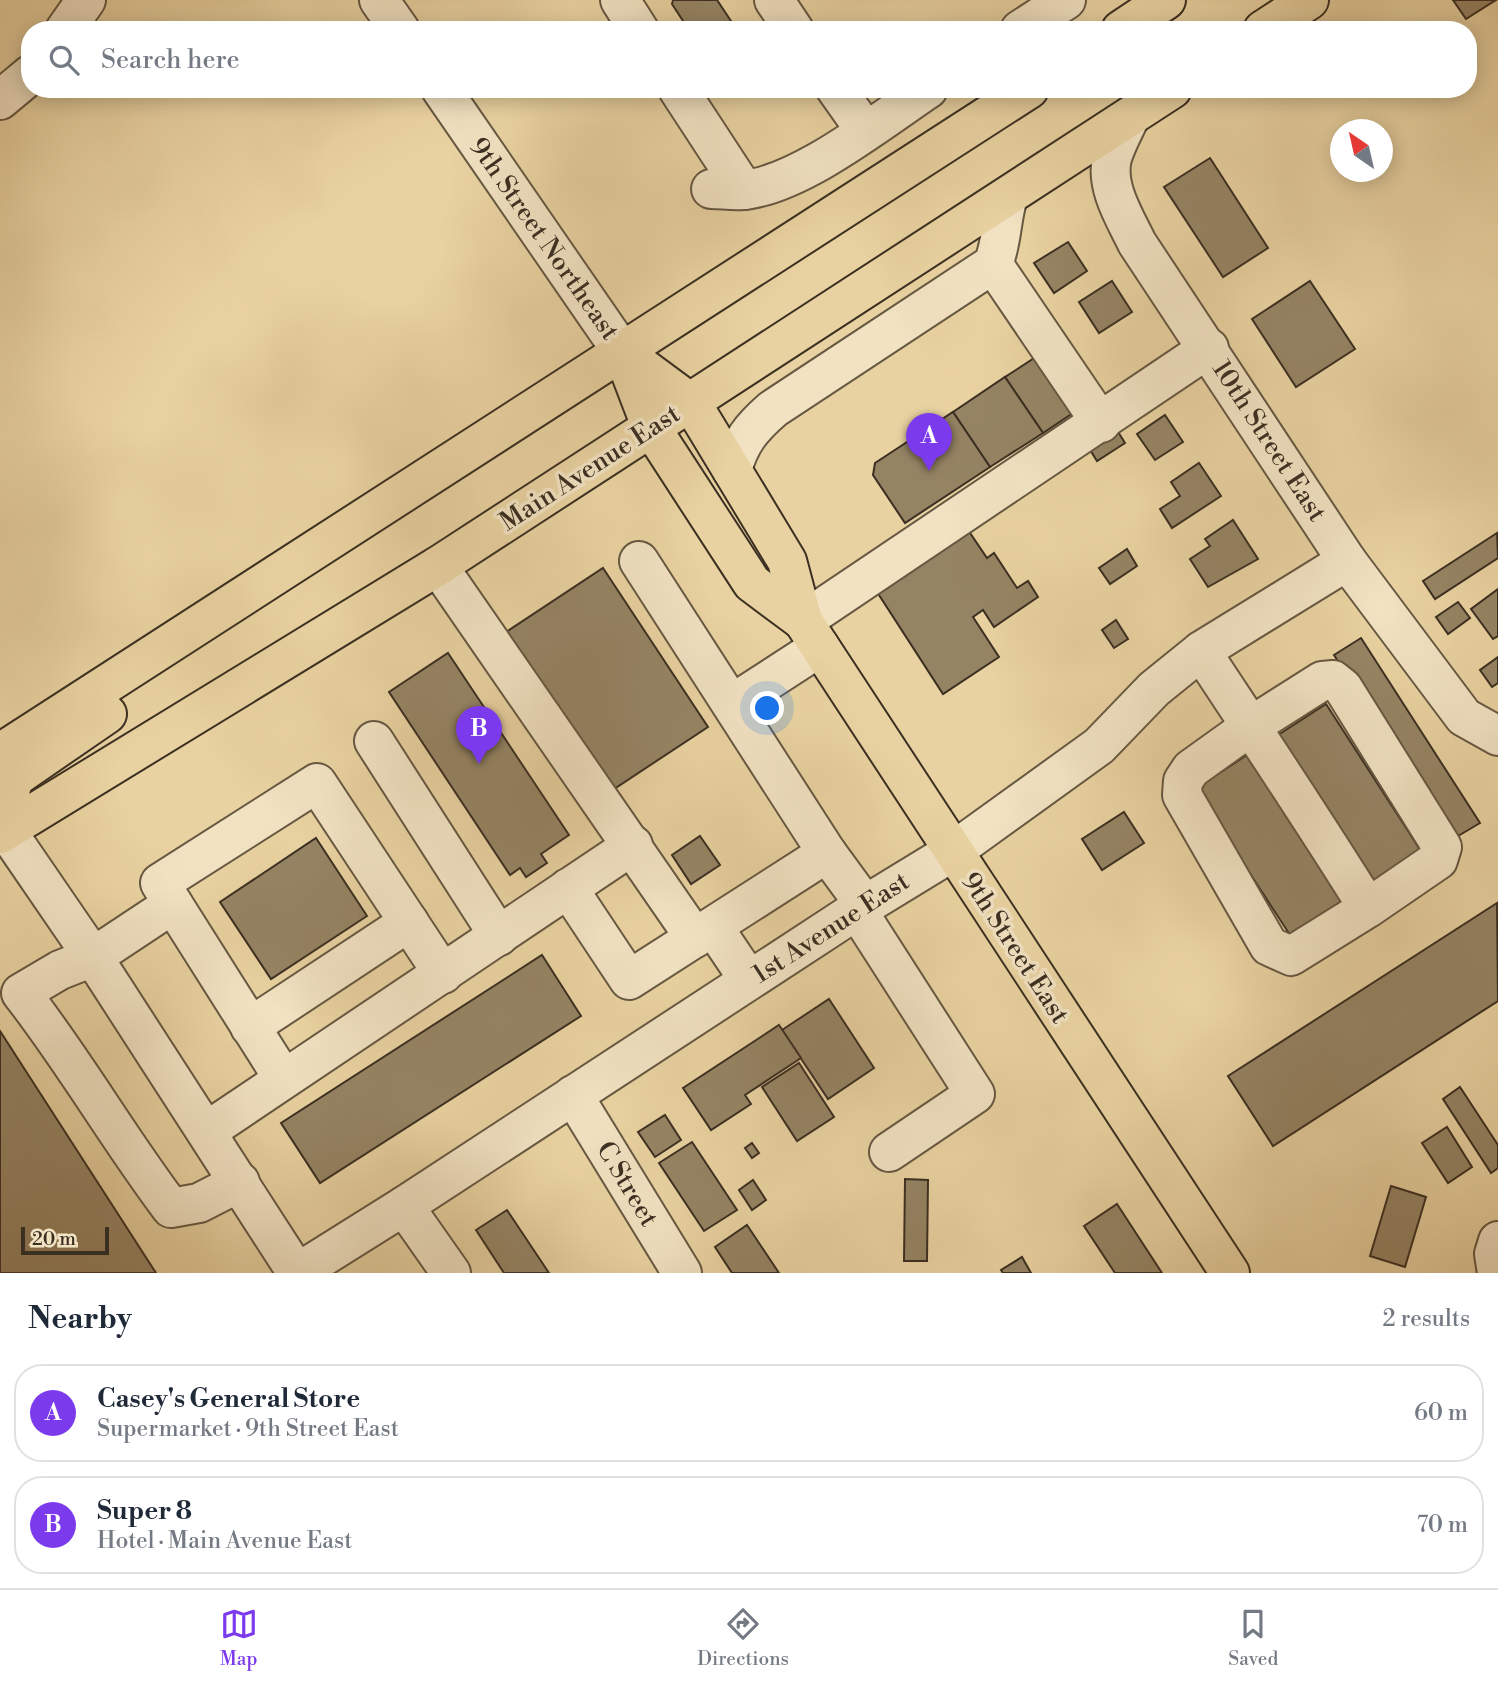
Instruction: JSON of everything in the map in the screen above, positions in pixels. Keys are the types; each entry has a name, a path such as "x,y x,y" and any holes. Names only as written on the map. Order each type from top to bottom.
{"main road":[{"path":"1134,21 1166,0"},
{"path":"1277,21 1309,0"},
{"path":"0,753 1015,98"},
{"name":"Main Avenue East","path":"3,832 438,566 692,404 1158,98"},
{"name":"9th Street East","path":"623,353 692,404 787,561 811,634 1230,1273"},
{"name":"9th Street East","path":"623,353 652,429 752,583 811,634"},
{"path":"3,832 6,805 14,778 194,656 254,591"}],"street":[{"path":"71,21 86,0"},
{"path":"379,0 394,21"},
{"path":"620,0 633,21"},
{"path":"774,0 788,21"},
{"path":"1034,21 1066,0"},
{"path":"0,100 21,82"},
{"name":"9th Street Northeast","path":"447,98 623,353"},
{"path":"682,98 727,189 779,182 914,98"},
{"path":"842,98 865,130"},
{"name":"10th Street East","path":"1130,117 1112,159 1117,201 1137,243 1209,348 1347,561 1464,717 1496,736"},
{"path":"732,470 739,446 748,430 773,409 993,264 998,253 1001,219 1008,197"},
{"path":"993,264 1101,423"},
{"path":"732,704 811,634 1101,423 1209,348"},
{"path":"639,561 827,853 975,1094 889,1152"},
{"name":"1st Avenue East","path":"297,1273 952,852 1099,746 1154,689 1200,651 1347,561"},
{"path":"438,566 633,845 704,933 750,980"},
{"path":"1200,651 1292,784 1368,908"},
{"path":"1332,680 1343,688 1442,847 1438,860 1368,908 1291,956 1269,946 1182,794 1183,781 1191,769 1251,726 1322,681 1332,680"},
{"path":"374,740 499,936"},
{"path":"283,1078 160,883 317,783 443,974"},
{"path":"3,832 93,957 297,1273"},
{"path":"207,1131 633,845"},
{"path":"568,888 629,980 827,853"},
{"path":"173,904 93,957 10,995 171,1208 200,1203 240,1182"},
{"path":"250,1027 409,922"},
{"name":"C Street","path":"573,1096 682,1273"},
{"path":"404,1206 451,1273"},
{"path":"1497,1273 1494,1254 1498,1241"}],"building":[{"path":"673,0 717,0 731,21 683,21 672,4"},
{"path":"1453,0 1496,0 1466,19"},
{"path":"1210,158 1268,248 1223,277 1164,187"},
{"path":"1068,242 1087,271 1054,293 1034,263"},
{"path":"1112,281 1132,312 1099,333 1079,302"},
{"path":"1310,281 1355,349 1296,387 1252,319"},
{"path":"1039,355 1076,411 1043,433 1005,377"},
{"path":"1005,377 1043,433 990,467 953,412"},
{"path":"953,412 990,467 905,523 873,475 875,463"},
{"path":"1165,415 1183,442 1155,460 1137,434"},
{"path":"1115,427 1125,443 1097,461 1087,445"},
{"path":"1199,463 1221,496 1172,528 1160,509 1180,496 1171,482"},
{"path":"1233,520 1258,559 1208,587 1190,559 1210,546 1205,539"},
{"path":"962,521 987,558 994,553 1017,588 1028,581 1038,597 994,627 983,610 973,617 999,657 943,694 868,578"},
{"path":"1497,533 1498,558 1435,599 1423,581"},
{"path":"1127,549 1137,566 1110,584 1099,568"},
{"path":"603,568 708,727 611,791 506,632"},
{"path":"1498,589 1498,636 1493,639 1471,609"},
{"path":"1458,602 1470,618 1448,634 1436,617"},
{"path":"1116,620 1128,639 1114,648 1102,630"},
{"path":"1361,638 1480,823 1453,839 1334,655"},
{"path":"448,653 569,835 541,854 547,863 526,877 520,868 510,875 389,692"},
{"path":"1498,657 1498,683 1492,687 1480,670"},
{"path":"1326,704 1421,851 1370,884 1275,737"},
{"path":"1247,755 1342,902 1290,935 1195,789"},
{"path":"1124,812 1144,843 1102,870 1082,839"},
{"path":"700,836 720,865 691,884 672,855"},
{"path":"316,838 367,916 271,979 220,902"},
{"path":"1497,903 1498,1001 1273,1146 1228,1076"},
{"path":"542,955 581,1016 320,1183 281,1123"},
{"path":"829,999 874,1068 828,1099 782,1030"},
{"path":"779,1025 801,1058 745,1095 751,1104 711,1130 683,1088"},
{"path":"0,1031 156,1273 0,1273"},
{"path":"799,1063 834,1117 797,1141 762,1087"},
{"path":"1460,1087 1498,1145 1498,1168 1491,1173 1443,1099"},
{"path":"665,1115 681,1140 655,1157 638,1132"},
{"path":"1447,1127 1472,1167 1448,1183 1422,1143"},
{"path":"692,1142 737,1210 704,1231 659,1163"},
{"path":"752,1143 759,1153 752,1158 745,1148"},
{"path":"905,1179 928,1180 927,1261 904,1261"},
{"path":"753,1180 766,1200 752,1210 739,1190"},
{"path":"1391,1186 1426,1197 1405,1267 1370,1256"},
{"path":"1117,1204 1162,1273 1115,1273 1084,1226"},
{"path":"507,1210 549,1273 504,1273 476,1230"},
{"path":"747,1225 779,1273 732,1273 715,1247"},
{"path":"1022,1257 1031,1273 1003,1273 1001,1270"}],"place":[{"name":"Casey's General Store","path":"929,471"},
{"name":"Super 8","path":"479,764"}]}
